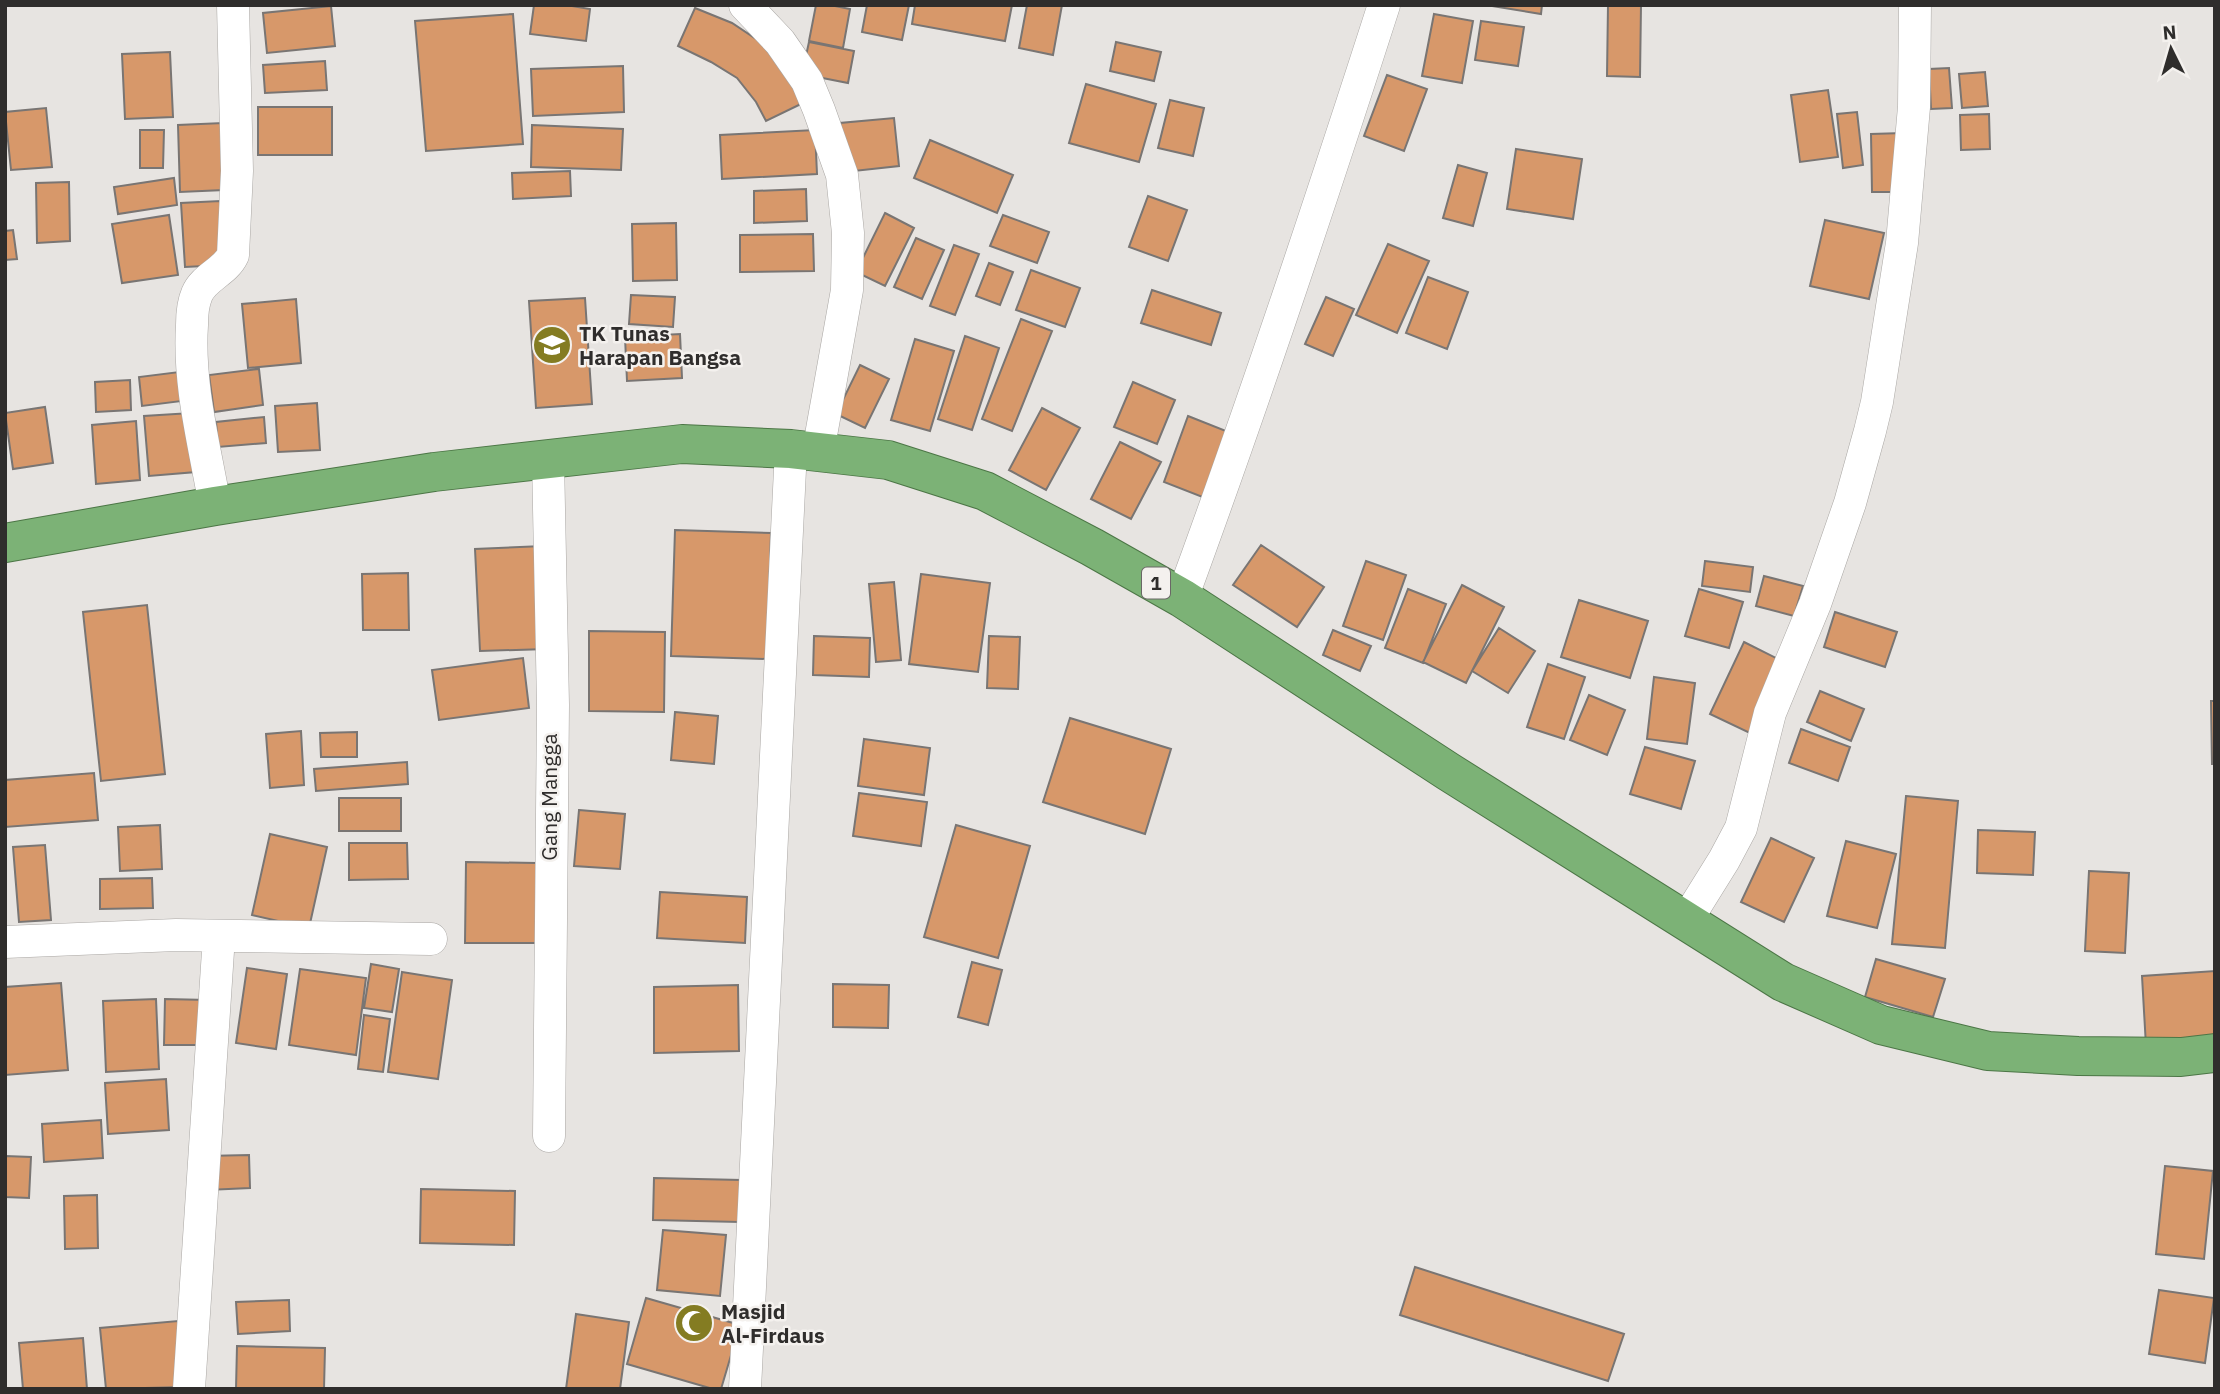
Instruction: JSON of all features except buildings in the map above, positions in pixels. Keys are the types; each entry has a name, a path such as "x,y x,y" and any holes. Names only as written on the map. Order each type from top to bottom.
{"highway":[{"name":"1","path":"5,543 215,506 434,472 682,444 804,450 888,460 985,491 1182,598 1461,780 1783,982 1881,1025 1988,1051 2078,1056 2180,1057 2215,1052"}],"street":[{"path":"215,506 193,380 191,334 196,295 203,283 229,263 233,256 237,171 233,5"},
{"path":"745,5 780,42 807,81 842,175 848,233 847,290 804,450 745,1389"},
{"path":"1182,598 1384,5"},
{"path":"1686,921 1741,828 1770,713 1815,604 1850,503 1870,431 1902,243 1914,107 1915,5"},
{"path":"548,459 553,705 550,1136"},
{"path":"5,942 176,935 431,939"},
{"path":"189,1389 219,936"}],"place":[{"name":"TK Tunas Harapan Bangsa","path":"552,345"},
{"name":"Masjid Al-Firdaus","path":"694,1323"}]}
